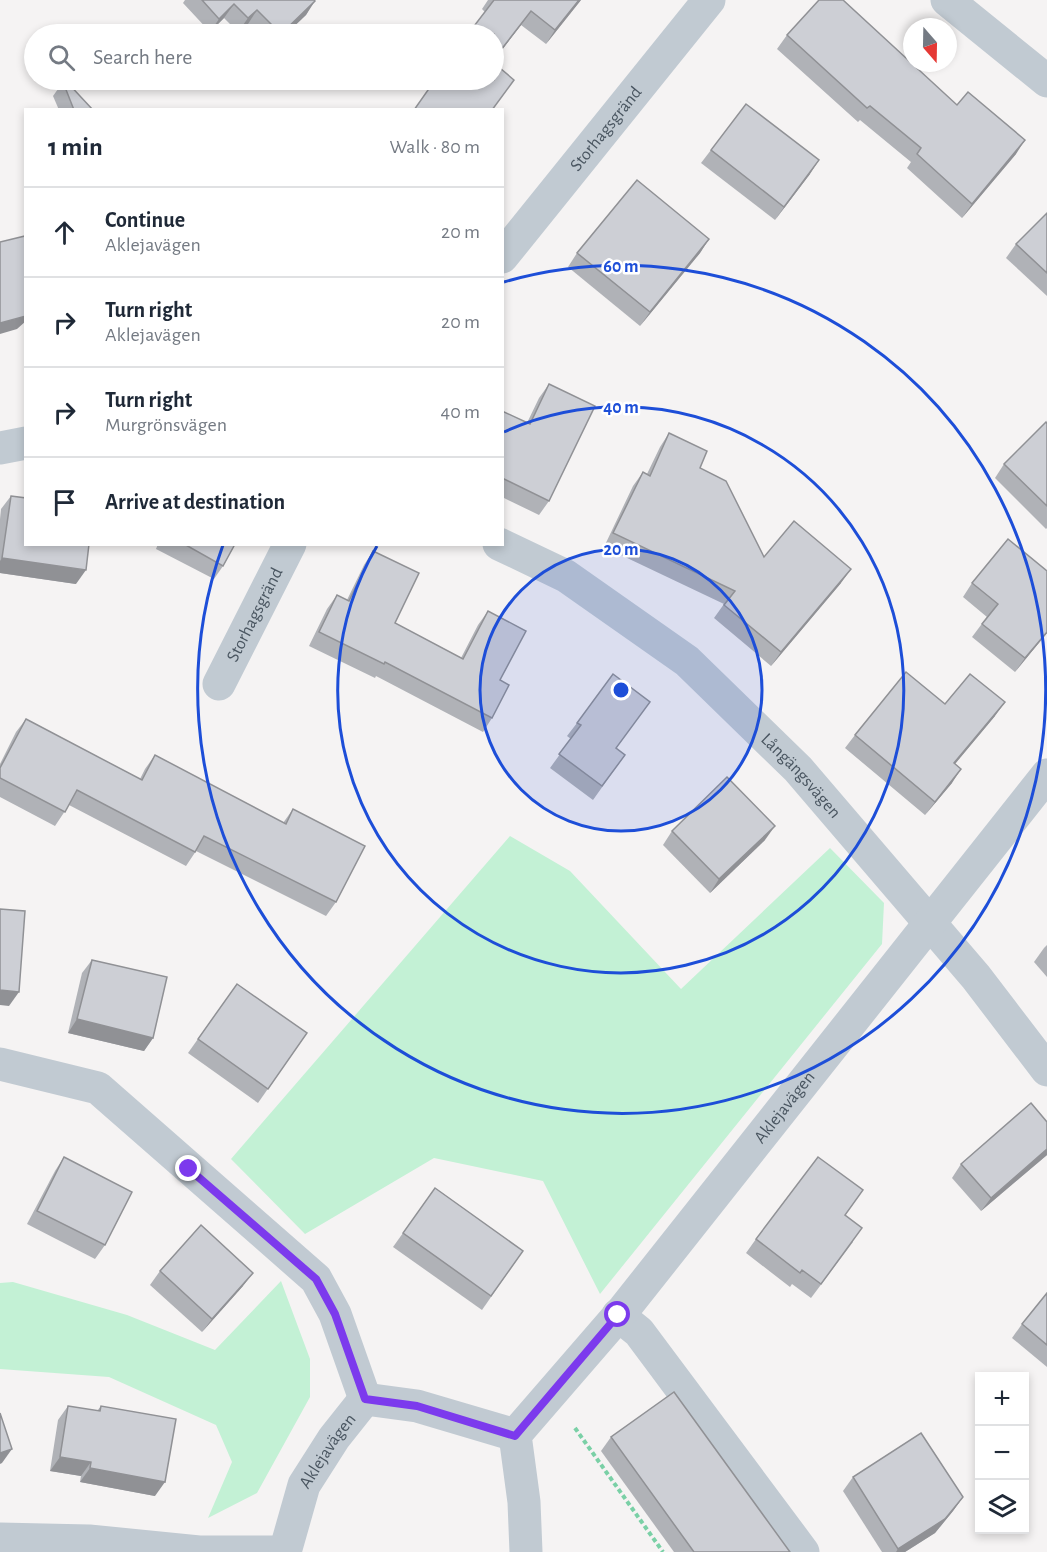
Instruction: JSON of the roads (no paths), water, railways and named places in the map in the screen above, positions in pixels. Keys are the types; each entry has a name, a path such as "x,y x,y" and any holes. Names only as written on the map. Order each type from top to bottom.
{"street":[{"name":"Storhagsgränd","path":"504,255 709,0"},
{"path":"947,0 1047,81"},
{"path":"0,448 24,442"},
{"name":"Storhagsgränd","path":"219,684 289,546"},
{"name":"Långängsvägen","path":"503,546 566,576 687,661 798,769 976,977 1047,1070"},
{"name":"Aklejavägen","path":"285,1552 304,1485 334,1438 365,1399 417,1406 515,1436 618,1315 1047,775"},
{"path":"0,1064 98,1088 316,1279 335,1314 365,1399"},
{"path":"618,1315 639,1332 803,1552"},
{"path":"515,1436 524,1502 526,1552"},
{"path":"0,1539 89,1541 200,1552 285,1552"}]}
